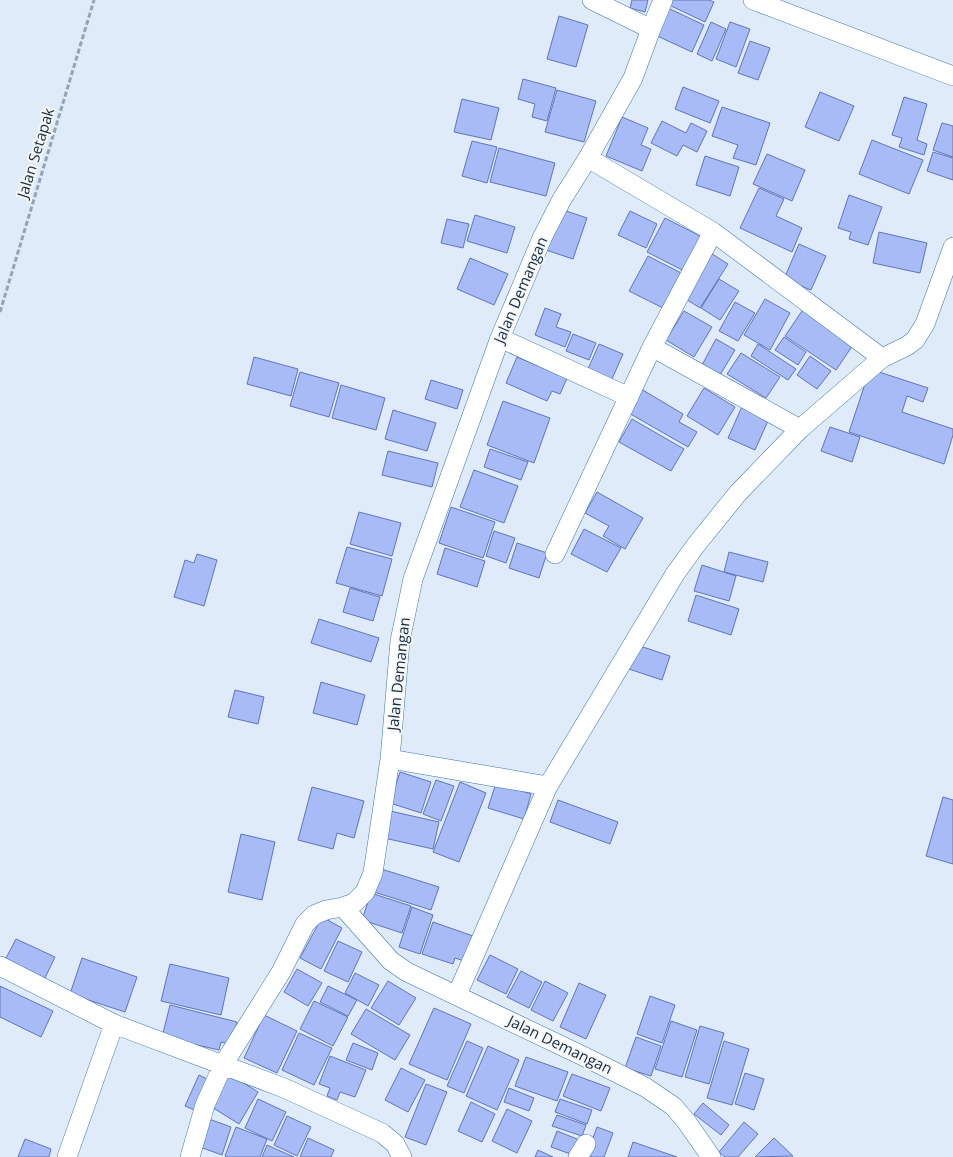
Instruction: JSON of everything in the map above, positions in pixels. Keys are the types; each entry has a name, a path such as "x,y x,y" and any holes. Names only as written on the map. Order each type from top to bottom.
{"street":[{"path":"592,0 651,29"},
{"name":"Jalan Demangan","path":"663,0 633,78 551,220 500,338 413,579 400,640 390,759 373,873 365,892 354,903 343,907 391,961 407,972 583,1056 661,1097 673,1106 686,1121 710,1156"},
{"path":"753,0 953,76"},
{"path":"588,158 713,232 882,358"},
{"path":"555,554 652,346 713,232"},
{"path":"457,995 548,786 675,574 710,526 738,493 800,430 882,358 907,346 921,333 953,247"},
{"path":"500,338 629,397"},
{"path":"652,346 800,430"},
{"path":"390,759 548,786"},
{"path":"190,1157 205,1105 223,1065 278,978 305,924 314,915 326,910 343,907"},
{"path":"0,966 114,1024 284,1088 382,1133 395,1144 403,1157"},
{"path":"67,1157 114,1024"}],"path":[{"name":"Jalan Setapak","path":"0,312 94,0"}],"building":[{"path":"632,0 648,0 645,12 630,8"},
{"path":"671,0 709,0 714,2 705,22 669,5"},
{"path":"668,8 704,25 692,52 655,35"},
{"path":"559,16 588,25 576,67 547,59"},
{"path":"711,22 726,29 712,61 697,54"},
{"path":"730,22 750,29 736,67 716,59"},
{"path":"750,41 770,48 758,80 738,73"},
{"path":"523,79 556,88 547,121 532,117 535,104 518,99"},
{"path":"683,87 719,101 710,123 675,109"},
{"path":"557,90 596,101 584,142 545,132"},
{"path":"820,92 854,106 839,141 805,127"},
{"path":"904,97 927,104 917,140 927,144 924,155 899,147 902,138 892,135"},
{"path":"462,99 499,108 491,140 454,132"},
{"path":"722,107 770,123 756,165 733,158 738,145 712,136"},
{"path":"622,117 648,128 641,145 651,149 642,171 606,156"},
{"path":"662,121 686,133 691,123 707,131 697,152 683,145 677,156 651,143"},
{"path":"942,123 953,126 953,157 933,150"},
{"path":"872,140 923,160 909,194 859,174"},
{"path":"472,141 497,147 487,183 462,176"},
{"path":"499,148 555,163 546,196 490,182"},
{"path":"933,152 953,158 953,180 927,171"},
{"path":"767,154 805,170 792,201 753,184"},
{"path":"705,156 739,167 730,196 696,185"},
{"path":"759,188 784,199 776,216 802,228 792,252 740,228"},
{"path":"849,195 882,207 868,245 849,239 851,232 838,228"},
{"path":"560,209 587,218 573,259 546,250"},
{"path":"630,211 657,224 646,248 618,235"},
{"path":"475,215 515,227 507,253 467,241"},
{"path":"665,218 706,239 688,273 647,252"},
{"path":"447,219 469,224 463,248 441,243"},
{"path":"879,232 927,243 920,273 873,263"},
{"path":"799,244 826,256 811,290 784,279"},
{"path":"709,252 728,264 700,308 681,296"},
{"path":"648,256 685,275 667,310 629,291"},
{"path":"470,258 508,274 494,305 457,289"},
{"path":"719,279 739,291 720,320 701,308"},
{"path":"765,299 790,313 770,350 744,335"},
{"path":"735,302 755,313 738,341 719,331"},
{"path":"545,308 561,314 556,327 571,332 565,347 535,335"},
{"path":"804,308 855,342 836,370 785,336"},
{"path":"684,311 712,327 694,357 666,340"},
{"path":"573,334 596,343 589,360 566,351"},
{"path":"784,337 806,352 798,365 775,350"},
{"path":"716,339 735,350 720,375 702,365"},
{"path":"599,344 623,354 612,379 588,369"},
{"path":"758,344 796,369 788,380 751,356"},
{"path":"741,353 780,377 766,398 727,374"},
{"path":"810,356 831,371 817,389 797,375"},
{"path":"254,357 298,369 291,396 247,384"},
{"path":"517,357 567,378 560,394 552,391 547,401 506,383"},
{"path":"870,369 928,388 923,402 907,396 902,412 953,429 944,464 849,432"},
{"path":"300,372 339,383 329,417 290,406"},
{"path":"431,380 463,390 457,409 425,399"},
{"path":"341,385 385,398 376,430 332,418"},
{"path":"704,388 735,407 718,435 687,416"},
{"path":"641,389 683,414 679,422 697,432 688,447 627,412"},
{"path":"503,401 550,418 534,463 487,445"},
{"path":"744,402 771,414 755,450 728,438"},
{"path":"393,410 436,423 427,451 385,439"},
{"path":"632,419 684,449 671,471 619,442"},
{"path":"830,427 860,437 852,462 821,451"},
{"path":"490,449 528,462 521,480 484,467"},
{"path":"388,451 438,463 432,487 382,475"},
{"path":"474,470 518,486 504,523 460,507"},
{"path":"597,492 643,518 625,549 603,536 609,526 585,513"},
{"path":"451,507 495,522 483,558 439,543"},
{"path":"359,512 401,523 392,556 350,544"},
{"path":"584,529 621,548 607,572 571,554"},
{"path":"494,531 515,538 506,563 486,556"},
{"path":"517,543 547,553 539,578 509,568"},
{"path":"347,547 392,559 382,596 336,583"},
{"path":"445,548 485,561 477,587 437,574"},
{"path":"729,552 768,562 763,582 724,572"},
{"path":"197,554 217,560 204,606 174,597 185,560 194,563"},
{"path":"702,565 736,576 729,601 694,591"},
{"path":"350,588 380,597 373,621 343,612"},
{"path":"696,595 739,609 731,635 688,621"},
{"path":"319,619 379,638 371,662 311,643"},
{"path":"637,645 670,656 662,680 629,669"},
{"path":"321,682 365,695 357,725 313,713"},
{"path":"235,690 264,697 258,724 228,717"},
{"path":"400,772 431,782 421,813 390,803"},
{"path":"436,780 454,786 441,821 423,814"},
{"path":"460,782 486,793 459,862 433,852"},
{"path":"496,783 531,794 524,819 488,808"},
{"path":"312,787 364,801 354,838 337,833 333,849 298,840"},
{"path":"943,797 953,800 953,864 926,856"},
{"path":"558,800 618,822 610,844 550,822"},
{"path":"390,811 439,822 433,849 384,838"},
{"path":"241,834 275,842 262,900 228,892"},
{"path":"378,868 439,887 431,910 371,891"},
{"path":"371,893 411,906 402,933 362,920"},
{"path":"412,907 433,915 420,954 399,947"},
{"path":"322,917 342,928 321,969 300,958"},
{"path":"433,922 476,937 467,962 455,958 453,964 422,954"},
{"path":"16,939 55,957 44,980 5,960"},
{"path":"338,941 362,952 348,982 324,971"},
{"path":"490,955 518,969 506,994 477,980"},
{"path":"82,958 137,977 125,1012 70,994"},
{"path":"170,964 229,978 221,1015 161,1001"},
{"path":"297,969 322,983 308,1006 284,992"},
{"path":"521,971 542,982 529,1008 507,997"},
{"path":"355,973 379,985 368,1006 345,993"},
{"path":"388,981 416,998 399,1025 371,1008"},
{"path":"545,981 568,993 553,1021 531,1010"},
{"path":"579,983 606,995 586,1039 560,1027"},
{"path":"0,986 53,1011 41,1037 0,1017"},
{"path":"328,986 357,1000 348,1016 320,1002"},
{"path":"650,996 675,1005 662,1043 637,1034"},
{"path":"314,1001 348,1017 333,1046 300,1029"},
{"path":"170,1005 237,1022 231,1045 221,1042 219,1050 162,1037"},
{"path":"434,1008 471,1024 447,1080 409,1064"},
{"path":"366,1009 410,1035 395,1060 351,1034"},
{"path":"264,1015 297,1031 277,1073 244,1058"},
{"path":"671,1021 697,1030 682,1077 655,1069"},
{"path":"700,1026 724,1033 709,1084 685,1077"},
{"path":"299,1033 332,1048 314,1085 282,1070"},
{"path":"636,1037 661,1046 651,1076 625,1068"},
{"path":"467,1041 483,1048 464,1093 447,1086"},
{"path":"724,1041 749,1049 732,1105 707,1098"},
{"path":"353,1043 378,1053 372,1070 346,1060"},
{"path":"488,1046 519,1060 497,1110 466,1096"},
{"path":"330,1056 366,1070 355,1097 340,1092 337,1100 327,1096 330,1088 319,1084"},
{"path":"526,1057 568,1072 557,1101 515,1086"},
{"path":"401,1068 425,1080 408,1112 385,1100"},
{"path":"745,1073 764,1079 754,1110 735,1104"},
{"path":"229,1074 258,1092 239,1124 210,1106"},
{"path":"572,1074 610,1088 601,1111 563,1096"},
{"path":"199,1075 213,1082 199,1112 185,1106"},
{"path":"426,1084 447,1092 426,1145 405,1137"},
{"path":"509,1088 534,1098 529,1111 504,1102"},
{"path":"258,1099 286,1112 272,1141 245,1128"},
{"path":"560,1099 592,1110 587,1124 555,1112"},
{"path":"471,1102 495,1114 482,1142 458,1131"},
{"path":"703,1103 729,1125 721,1135 694,1114"},
{"path":"507,1109 532,1121 517,1153 492,1141"},
{"path":"557,1115 586,1125 582,1136 552,1126"},
{"path":"287,1116 311,1127 297,1156 274,1145"},
{"path":"209,1119 231,1127 222,1155 200,1147"},
{"path":"744,1122 758,1134 738,1157 725,1157 719,1152"},
{"path":"236,1127 267,1139 260,1157 225,1156"},
{"path":"597,1127 613,1133 604,1157 586,1157"},
{"path":"557,1131 582,1141 576,1156 551,1147"},
{"path":"308,1138 334,1150 331,1157 300,1157"},
{"path":"774,1138 793,1156 755,1157"},
{"path":"25,1139 51,1149 49,1157 18,1157"},
{"path":"633,1142 677,1157 628,1157"},
{"path":"267,1145 294,1157 262,1157"},
{"path":"538,1150 553,1157 535,1157"}]}
